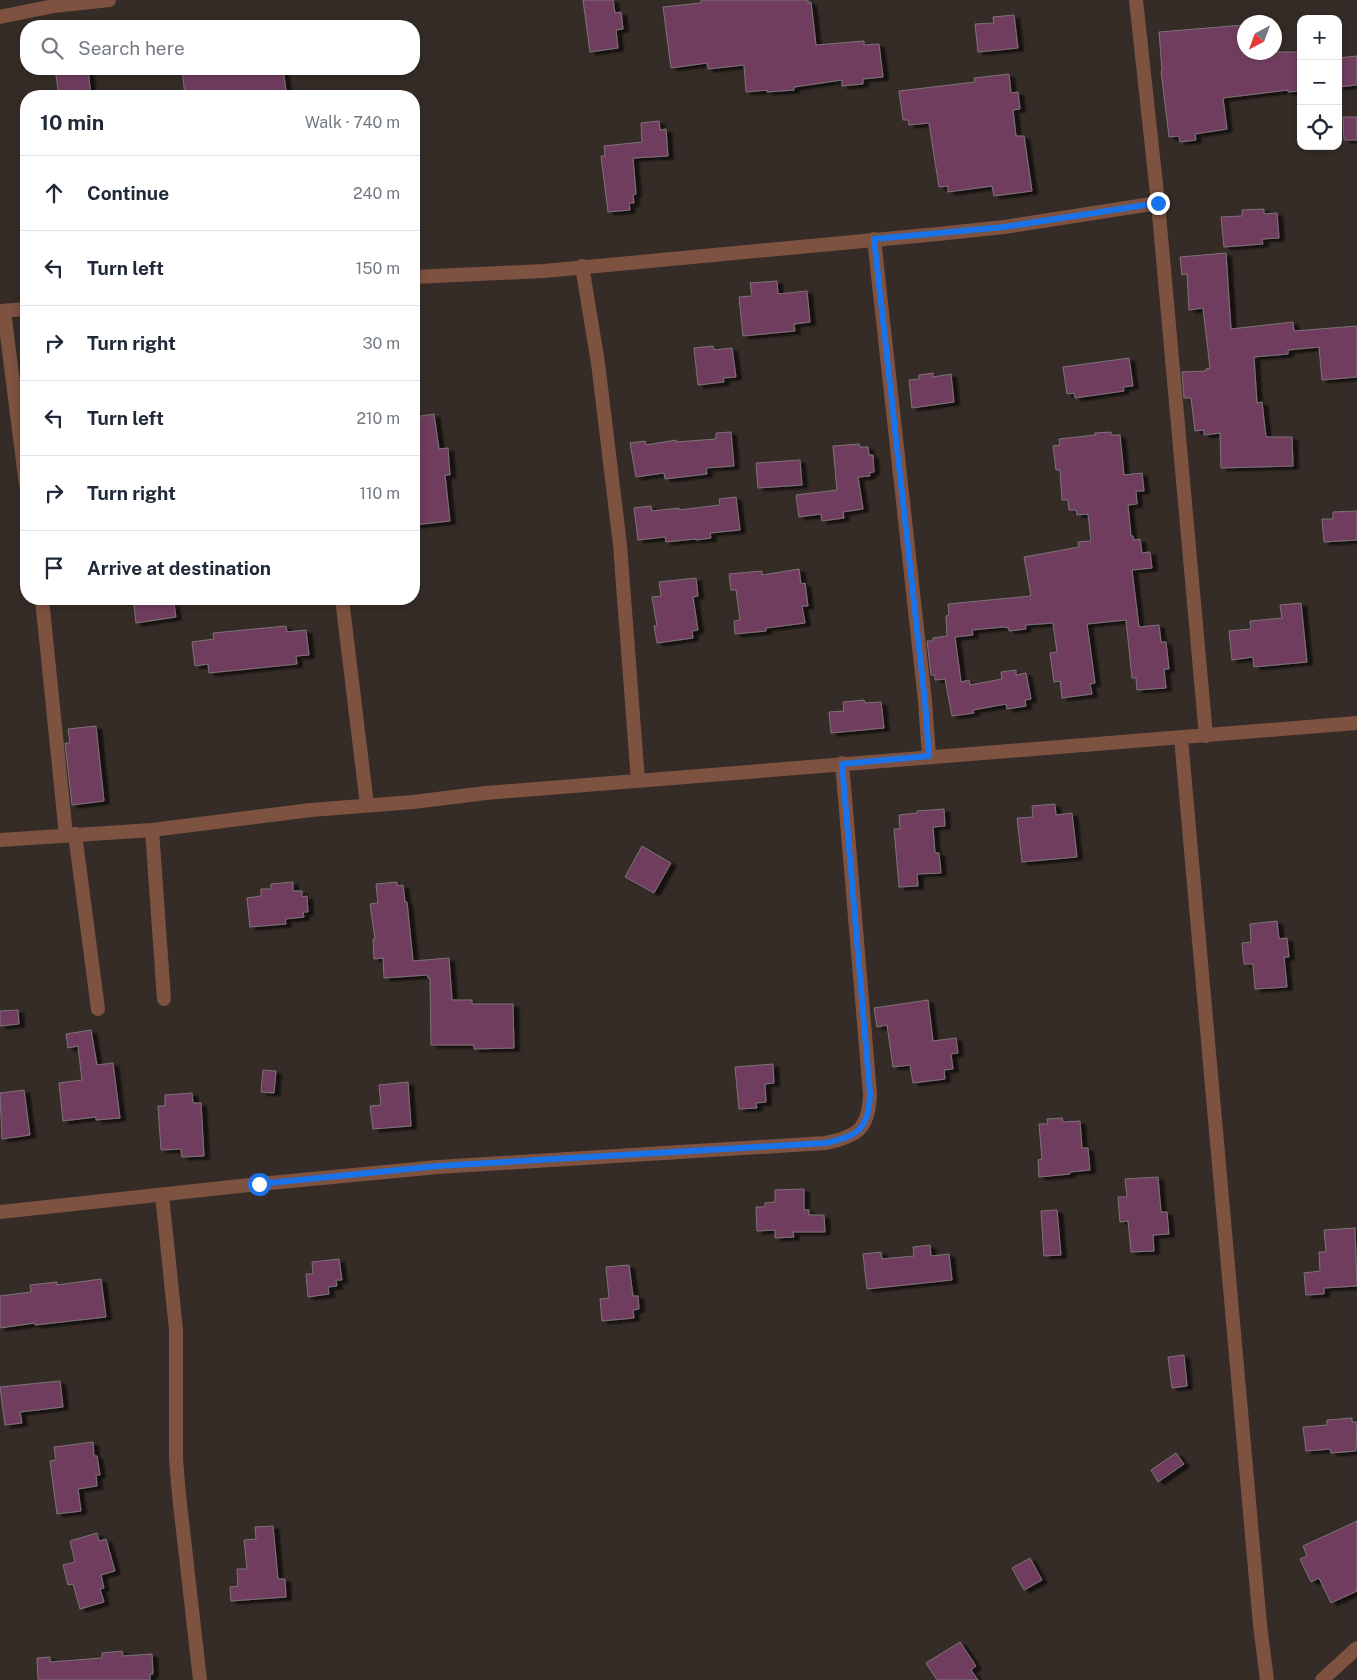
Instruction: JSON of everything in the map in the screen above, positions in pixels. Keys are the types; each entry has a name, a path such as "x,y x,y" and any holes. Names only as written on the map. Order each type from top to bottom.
{"street":[{"path":"0,17 54,6 109,0"},
{"path":"1136,0 1158,203 1206,736"},
{"path":"420,277 544,271 1004,227 1158,203"},
{"path":"874,239 925,702 929,756"},
{"path":"582,266 598,363 620,545 638,781"},
{"path":"20,310 2,311 20,442"},
{"path":"43,605 70,835 98,1009"},
{"path":"343,605 367,805"},
{"path":"0,840 152,830 486,793 1357,723"},
{"path":"1181,738 1260,1625 1267,1680"},
{"path":"0,1212 438,1166 825,1143 845,1139 857,1132 865,1121 869,1109 870,1094 842,764"},
{"path":"152,830 164,998"},
{"path":"162,1195 176,1330 176,1459 178,1486 200,1680"},
{"path":"1322,1680 1357,1648"}],"building":[{"path":"583,0 613,0 615,13 621,12 623,29 616,30 618,48 590,52"},
{"path":"701,0 808,0 808,3 811,2 816,45 864,41 864,45 879,44 883,77 863,79 863,84 842,86 842,80 794,87 794,90 746,92 744,65 708,69 707,63 671,68 663,7 701,3"},
{"path":"1014,15 1018,48 978,52 975,24 994,23 993,17"},
{"path":"1237,26 1237,60 1282,60 1282,52 1297,52 1297,91 1288,92 1288,90 1223,98 1227,129 1195,134 1196,140 1180,142 1179,136 1169,137 1161,71 1159,32"},
{"path":"1357,56 1357,85 1342,87 1342,58"},
{"path":"1009,74 1011,93 1018,92 1020,109 1013,110 1016,136 1024,136 1032,191 994,196 992,186 948,192 948,186 939,187 929,123 909,125 908,120 903,120 899,91 975,82 974,78"},
{"path":"56,75 89,75 90,90 58,90"},
{"path":"183,75 284,75 286,90 184,90"},
{"path":"1343,117 1357,117 1357,140 1344,140"},
{"path":"659,121 660,130 666,129 668,156 633,158 636,194 633,195 634,203 629,203 630,210 608,212 601,156 605,156 604,146 642,142 641,123"},
{"path":"1264,209 1264,214 1277,213 1279,238 1262,239 1263,244 1224,247 1221,217 1242,216 1242,210"},
{"path":"1226,253 1231,329 1293,322 1294,331 1357,326 1357,377 1322,380 1319,347 1288,350 1288,354 1254,357 1257,403 1262,402 1266,437 1292,437 1293,466 1221,468 1220,433 1204,435 1204,430 1195,431 1191,398 1184,398 1182,372 1206,371 1206,369 1210,368 1203,308 1189,310 1187,274 1182,275 1180,257"},
{"path":"777,281 778,294 807,291 810,322 794,324 795,331 743,336 739,297 752,296 750,283"},
{"path":"713,346 714,350 732,348 736,377 723,378 724,382 698,385 694,348"},
{"path":"1129,358 1133,386 1123,387 1124,391 1075,398 1074,393 1067,394 1063,367"},
{"path":"933,373 933,377 951,374 954,402 912,408 909,380 919,379 919,375"},
{"path":"434,414 439,449 448,448 450,475 445,475 450,521 420,524 420,416"},
{"path":"731,432 734,466 706,468 707,474 665,479 664,473 636,477 630,443 645,441 646,445 676,440 676,442 716,439 716,433"},
{"path":"1111,432 1111,435 1120,435 1124,475 1142,473 1144,491 1136,491 1137,504 1128,505 1131,536 1133,536 1134,540 1140,539 1142,553 1150,552 1152,568 1132,570 1139,627 1159,625 1161,642 1166,642 1169,669 1164,669 1166,688 1137,690 1136,678 1132,678 1126,620 1087,624 1095,683 1090,684 1092,694 1062,698 1060,681 1054,682 1050,653 1057,652 1053,623 1025,625 1026,629 1009,631 1009,628 1003,627 972,630 973,635 955,637 961,682 969,680 970,685 1002,679 1001,672 1016,670 1016,675 1026,673 1031,699 1025,700 1026,706 1007,709 1006,704 973,710 974,713 952,716 945,679 935,680 935,675 931,675 927,641 947,636 946,616 949,615 948,604 1031,596 1024,557 1079,547 1078,542 1091,541 1088,514 1077,515 1076,510 1069,510 1068,500 1062,500 1060,470 1056,470 1053,446 1060,445 1059,439"},
{"path":"859,444 860,447 868,447 869,455 873,455 874,472 869,473 870,476 858,477 863,509 843,512 844,518 822,521 821,514 799,517 796,495 837,490 833,446"},
{"path":"800,460 802,485 758,488 756,463"},
{"path":"736,497 740,530 710,533 711,538 696,540 666,542 665,537 638,540 634,508 651,506 652,511 679,508 679,510 720,505 719,499"},
{"path":"1357,511 1357,540 1324,542 1322,519 1333,519 1333,512"},
{"path":"799,569 801,584 805,583 808,606 802,606 805,623 766,628 766,631 735,634 734,621 740,620 736,590 731,590 729,574 762,571 762,575"},
{"path":"696,578 698,596 693,597 698,630 692,631 693,638 657,643 654,626 657,626 652,597 661,596 659,582"},
{"path":"1301,603 1307,662 1254,667 1253,657 1232,660 1229,631 1251,629 1250,621 1282,618 1280,605"},
{"path":"134,605 174,605 176,617 136,623"},
{"path":"286,626 287,632 306,630 309,655 296,656 297,664 209,673 208,664 195,666 192,642 214,639 213,633"},
{"path":"864,700 865,703 881,702 884,728 831,733 829,712 844,711 843,702"},
{"path":"96,726 104,801 72,805 65,743 70,743 68,729"},
{"path":"1055,804 1056,815 1072,813 1077,857 1022,862 1017,818 1033,817 1032,806"},
{"path":"944,809 945,826 933,827 935,853 939,853 941,873 917,874 918,886 899,887 894,829 900,829 899,815 917,813 917,811"},
{"path":"642,846 671,863 654,893 625,877"},
{"path":"293,882 293,891 302,891 302,897 307,896 308,912 303,912 304,917 285,919 286,924 250,927 247,898 261,896 261,889 271,889 271,884"},
{"path":"397,882 397,886 403,885 405,902 407,902 413,961 449,958 452,1000 472,1000 472,1004 513,1004 514,1048 474,1049 474,1045 431,1045 430,978 427,975 384,978 383,958 374,959 373,939 375,939 370,904 378,903 376,884"},
{"path":"1277,921 1279,939 1287,938 1289,957 1284,957 1287,987 1255,989 1253,964 1244,964 1242,943 1251,942 1250,924"},
{"path":"928,1000 933,1041 956,1038 958,1053 951,1054 953,1069 944,1070 945,1079 913,1083 910,1065 893,1067 887,1025 877,1027 874,1008"},
{"path":"18,1010 19,1024 0,1026 0,1011"},
{"path":"91,1030 97,1065 113,1063 120,1118 96,1120 96,1117 63,1121 59,1083 82,1080 78,1046 68,1048 66,1034"},
{"path":"773,1064 774,1083 765,1084 766,1102 756,1103 757,1108 739,1109 735,1067"},
{"path":"263,1070 276,1071 274,1093 261,1092"},
{"path":"408,1082 411,1126 373,1129 370,1106 381,1105 379,1085"},
{"path":"24,1090 30,1135 2,1139 0,1093"},
{"path":"192,1093 193,1103 201,1103 204,1156 182,1157 181,1149 161,1150 158,1106 165,1106 165,1095"},
{"path":"1062,1118 1063,1122 1080,1121 1082,1148 1088,1148 1090,1170 1039,1177 1038,1160 1042,1159 1039,1124 1048,1124 1047,1119"},
{"path":"1158,1177 1161,1212 1167,1212 1169,1234 1153,1235 1154,1251 1131,1252 1128,1221 1120,1222 1118,1197 1127,1197 1125,1179"},
{"path":"804,1189 804,1210 809,1210 809,1215 824,1215 825,1232 793,1232 794,1237 775,1238 775,1230 757,1231 756,1207 765,1207 765,1203 775,1202 775,1190"},
{"path":"1057,1210 1061,1255 1044,1256 1041,1211"},
{"path":"1355,1228 1357,1286 1324,1288 1324,1294 1306,1295 1304,1273 1320,1271 1319,1252 1326,1252 1324,1230"},
{"path":"930,1245 931,1256 949,1254 952,1280 867,1289 863,1254 881,1252 882,1259 914,1256 913,1247"},
{"path":"339,1259 342,1280 336,1280 337,1286 328,1287 329,1294 308,1297 306,1274 313,1274 312,1262"},
{"path":"629,1265 633,1296 638,1296 639,1309 633,1310 634,1318 602,1321 600,1299 609,1298 606,1267"},
{"path":"101,1279 106,1317 0,1328 0,1296 31,1292 30,1285 57,1282 57,1285"},
{"path":"1184,1355 1187,1386 1172,1388 1168,1357"},
{"path":"60,1381 63,1407 20,1412 22,1423 5,1425 0,1387"},
{"path":"1352,1418 1352,1422 1357,1422 1356,1451 1331,1453 1330,1449 1306,1451 1303,1427 1327,1425 1327,1420"},
{"path":"93,1442 94,1456 97,1456 100,1475 96,1475 97,1486 78,1489 81,1511 57,1514 50,1461 56,1460 54,1447"},
{"path":"1176,1453 1184,1464 1158,1482 1151,1470"},
{"path":"1357,1521 1357,1591 1331,1603 1319,1578 1311,1582 1300,1559 1307,1556 1303,1546"},
{"path":"273,1526 278,1579 285,1579 286,1597 231,1601 230,1587 238,1586 237,1569 247,1569 244,1540 256,1539 255,1527"},
{"path":"97,1533 99,1541 106,1539 115,1571 101,1575 104,1588 100,1589 104,1602 80,1609 73,1584 68,1585 63,1565 75,1562 70,1541"},
{"path":"1030,1558 1042,1580 1024,1590 1012,1568"},
{"path":"960,1642 976,1666 971,1670 978,1680 937,1680 926,1663"},
{"path":"122,1651 123,1656 152,1654 153,1674 150,1674 150,1680 38,1680 37,1658 50,1657 50,1662 102,1658 102,1653"}],"route":[{"path":"259,1184 438,1166 825,1143 845,1139 857,1132 865,1121 869,1109 870,1094 842,764 929,756 925,702 874,239 1004,227 1158,203"}]}
